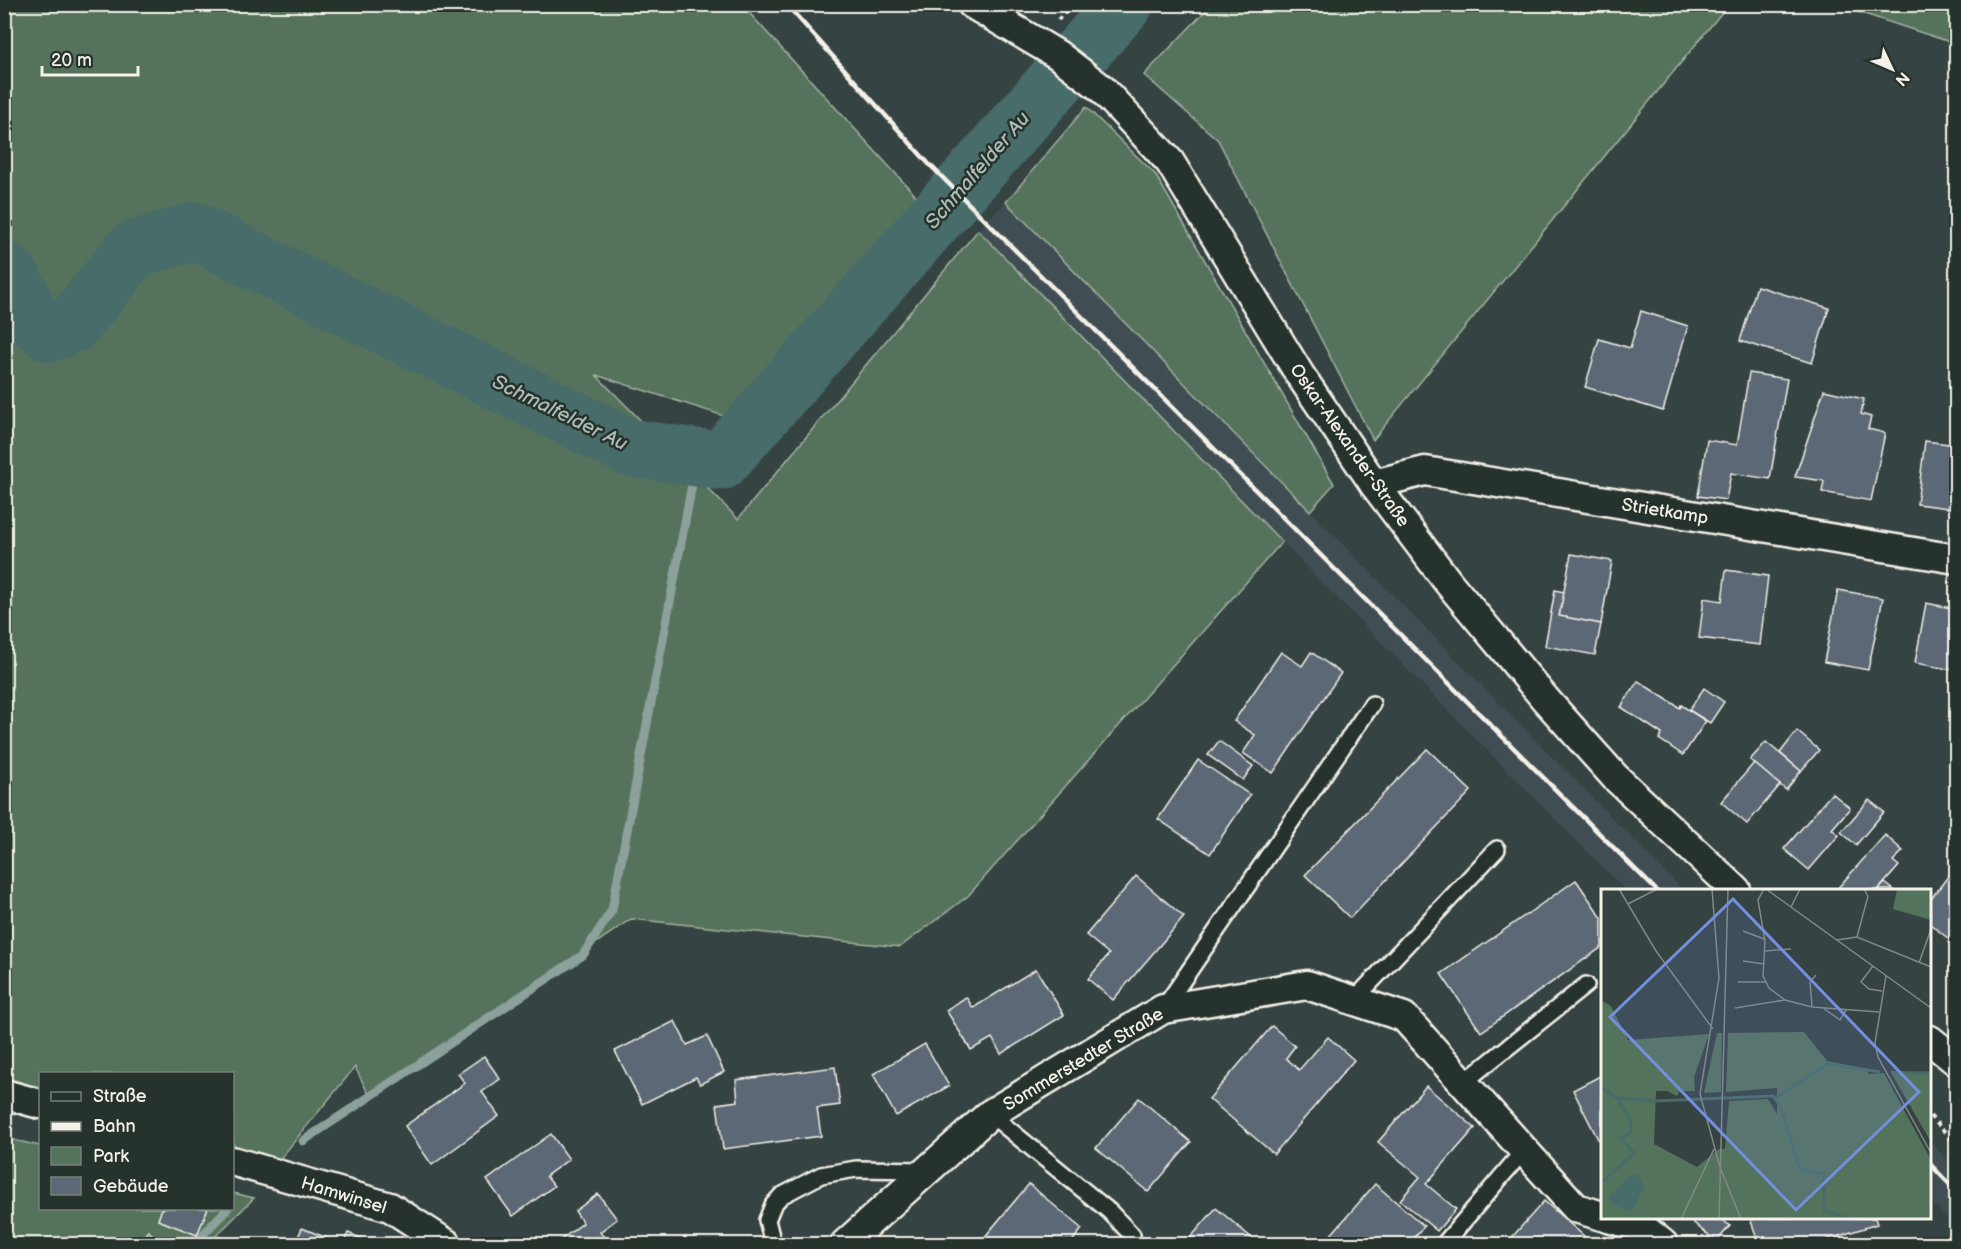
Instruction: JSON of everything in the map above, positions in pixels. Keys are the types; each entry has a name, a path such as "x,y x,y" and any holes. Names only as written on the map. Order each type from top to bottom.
{"street":[{"name":"Oskar-Alexander-Straße","path":"972,4 1058,55 1101,88 1170,162 1300,375 1374,484 1455,591 1546,700 1615,777 1734,889"},
{"name":"Strietkamp","path":"1374,484 1425,471 1956,559"},
{"name":"Sommerstedter Straße","path":"845,1245 990,1114 1164,1009 1307,985 1404,1017 1576,1208 1601,1212"},
{"path":"1931,1042 1956,1061"},
{"path":"4,1094 39,1104"},
{"name":"Hamwinsel","path":"234,1162 390,1207 447,1245"},
{"name":"Sommerstedter Straße","path":"1620,1219 1642,1227 1663,1245"}],"lane":[{"path":"1164,1009 1372,704"},
{"path":"1353,1001 1497,849"},
{"path":"1463,1083 1586,985"},
{"path":"990,1114 1109,1211 1132,1235 1133,1245"},
{"path":"1444,1245 1524,1150"},
{"path":"775,1245 767,1220 773,1205 781,1196 822,1175 856,1169 928,1170"}],"path":[{"path":"1054,25 1072,4"},
{"path":"1931,1118 1956,1144"}],"shaded area":[{"path":"1006,202 1682,889 1624,889 978,230"},
{"path":"1931,1143 1956,1169 1956,1228 1931,1201"}],"green space":[{"path":"4,5 742,5 917,197 727,417 596,375 738,519 978,230 1282,542 968,896 900,947 631,919 371,1099 355,1067 280,1159 234,1146 234,1072 39,1072 39,1093 5,1083"},
{"path":"1211,5 1728,5 1373,440 1218,140 1144,75"},
{"path":"1837,5 1956,5 1956,44"},
{"path":"1086,107 1155,174 1334,484 1310,511 1006,202"},
{"path":"5,1138 39,1146 39,1210 234,1210 234,1193 254,1198 208,1244 5,1244"}],"building":[{"path":"1757,286 1829,308 1812,363 1740,341"},
{"path":"1641,311 1688,326 1663,411 1585,387 1599,339 1630,348"},
{"path":"1749,373 1787,379 1770,479 1731,473 1726,500 1698,496 1707,440 1737,445"},
{"path":"1824,390 1864,399 1861,414 1871,417 1868,429 1885,433 1871,501 1822,492 1824,481 1795,477"},
{"path":"1925,441 1956,445 1956,509 1917,504"},
{"path":"1571,554 1612,561 1601,624 1559,616"},
{"path":"1726,570 1768,576 1760,645 1699,638 1704,598 1722,601"},
{"path":"1555,590 1564,592 1559,616 1601,624 1595,655 1545,646"},
{"path":"1838,590 1883,598 1868,670 1824,662"},
{"path":"1926,603 1956,609 1956,653 1953,670 1915,663"},
{"path":"1281,652 1302,666 1311,652 1341,673 1273,773 1243,753 1255,735 1234,721"},
{"path":"1638,681 1680,708 1681,705 1706,721 1683,755 1659,739 1662,734 1621,707"},
{"path":"1704,688 1724,702 1710,723 1689,710"},
{"path":"1797,731 1819,750 1801,771 1780,753"},
{"path":"1219,741 1253,766 1243,780 1208,755"},
{"path":"1766,742 1801,771 1786,790 1750,760"},
{"path":"1427,749 1471,791 1350,918 1305,875"},
{"path":"1198,760 1250,795 1210,854 1158,819"},
{"path":"1754,763 1780,785 1747,824 1721,802"},
{"path":"1832,793 1850,808 1832,829 1839,835 1809,870 1784,849"},
{"path":"1869,800 1884,812 1856,845 1841,832"},
{"path":"1885,835 1903,851 1893,861 1899,866 1879,889 1837,889"},
{"path":"1956,866 1956,940 1954,943 1931,925 1931,899"},
{"path":"1136,876 1184,917 1113,1000 1088,979 1109,954 1086,935"},
{"path":"1576,880 1601,917 1601,948 1481,1032 1441,974"},
{"path":"1885,883 1893,889 1879,889"},
{"path":"1036,969 1064,1015 1001,1054 992,1038 971,1050 946,1010 966,997 973,1008"},
{"path":"675,1021 687,1045 707,1036 724,1072 700,1084 696,1077 642,1104 615,1051"},
{"path":"1272,1026 1295,1046 1286,1058 1299,1070 1328,1037 1354,1060 1274,1154 1209,1099"},
{"path":"925,1044 949,1086 896,1116 873,1074"},
{"path":"484,1056 500,1079 482,1092 499,1116 432,1165 405,1126 465,1083 458,1074"},
{"path":"835,1067 840,1105 817,1108 821,1136 723,1149 717,1104 738,1101 736,1080"},
{"path":"1601,1076 1601,1145 1573,1090"},
{"path":"1426,1086 1475,1128 1426,1184 1456,1209 1437,1231 1400,1200 1420,1177 1378,1142"},
{"path":"1139,1098 1191,1142 1148,1192 1096,1148"},
{"path":"551,1134 569,1159 546,1176 554,1186 513,1216 487,1180"},
{"path":"1029,1184 1082,1229 1070,1244 989,1244 983,1239"},
{"path":"1375,1184 1424,1226 1408,1244 1323,1244"},
{"path":"598,1194 617,1219 600,1232 609,1244 555,1244 583,1223 575,1211"},
{"path":"1544,1201 1593,1244 1506,1244"},
{"path":"1216,1208 1259,1244 1185,1244"},
{"path":"161,1210 207,1210 197,1235 158,1220"},
{"path":"1689,1219 1721,1219 1730,1226 1716,1242"},
{"path":"1750,1219 1875,1219 1877,1224 1813,1244 1759,1244"},
{"path":"302,1228 342,1244 295,1244"},
{"path":"148,1231 164,1244 137,1244"},
{"path":"348,1233 376,1244 343,1244"}],"waterway":[{"name":"Schmalfelder Au","path":"4,270 11,276 31,317 50,333 73,324 133,250 195,231 631,448 721,461 1124,4"},
{"path":"303,1141 583,955 612,910 697,458"},
{"path":"194,1244 226,1210"}],"railway":[{"path":"786,4 928,163 1655,889"},
{"path":"1931,1165 1956,1191"}]}
